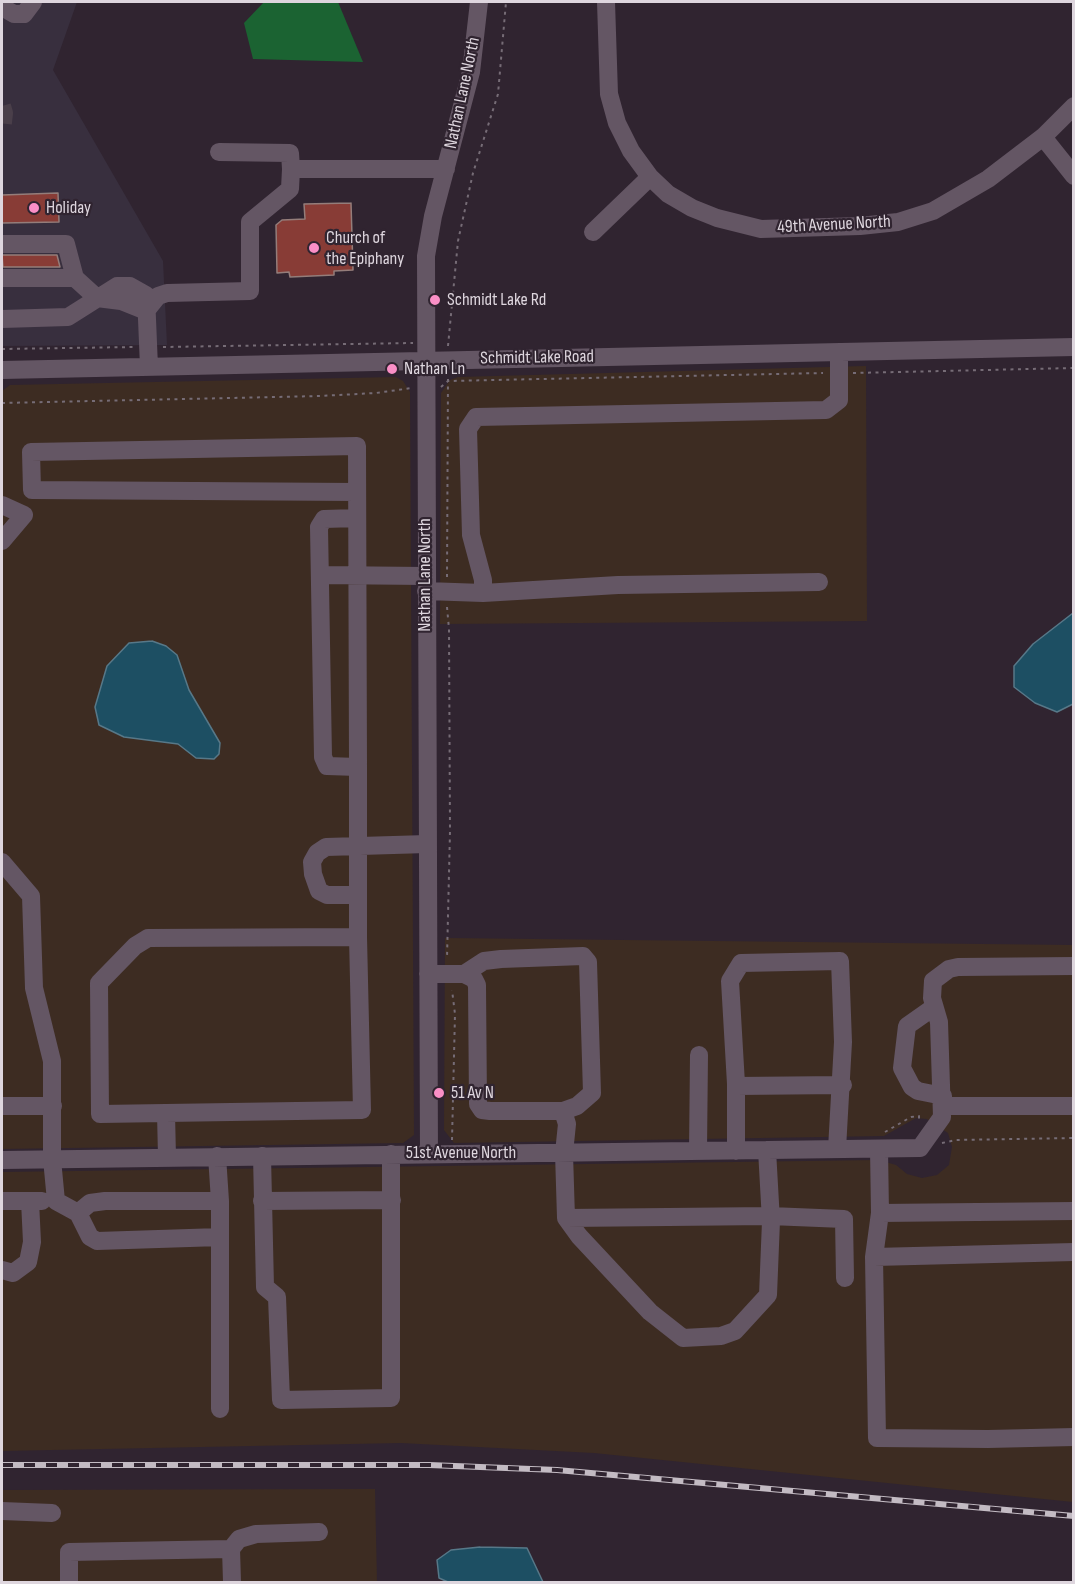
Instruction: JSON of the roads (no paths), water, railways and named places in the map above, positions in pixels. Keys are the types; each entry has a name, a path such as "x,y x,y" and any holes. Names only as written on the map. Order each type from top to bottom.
{"street":[{"path":"2,7 14,14 24,14 33,2"},
{"name":"Nathan Lane North","path":"429,1154 424,387 426,256 471,72 479,2"},
{"name":"49th Avenue North","path":"606,2 609,94 617,123 631,151 650,177 668,194 692,208 717,218 760,229 860,226 897,222 933,211 988,179 1043,137 1074,106"},
{"path":"1043,137 1074,176"},
{"path":"146,311 158,296 167,293 250,291 250,222 290,189 290,153 219,152"},
{"path":"291,169 446,169"},
{"path":"593,232 650,177"},
{"path":"2,244 66,244 75,278 97,298"},
{"path":"2,278 75,278"},
{"path":"2,319 68,317 117,286 130,286 146,295 149,367"},
{"name":"Schmidt Lake Road","path":"5,374 424,352 447,360 1074,347"},
{"path":"483,593 481,570 471,535 468,429 476,417 826,410 838,400 839,352"},
{"path":"357,492 32,490 31,452 357,446 358,938 362,1110 100,1114 99,983 135,946 148,938 358,938"},
{"path":"2,505 24,515 2,541"},
{"path":"357,518 324,519 320,527 320,575 323,757 327,766 358,767"},
{"path":"320,575 357,574 426,583 447,591 483,593 618,585 819,582"},
{"path":"358,895 327,895 319,891 314,883 312,862 317,853 326,847 427,844"},
{"path":"2,862 31,896 34,988 52,1061 52,1159 56,1201"},
{"path":"428,974 457,974 474,979 477,985 478,1104 482,1110 563,1111 577,1106 592,1093 588,962 583,956 484,961 457,974"},
{"path":"736,1151 736,1086 730,981 741,963 840,961 843,1085 837,1149"},
{"path":"943,1101 939,1022 933,1007 933,981 949,969 1074,966"},
{"path":"933,1007 907,1026 902,1068 912,1088 943,1101 1074,1106"},
{"path":"698,1151 699,1055"},
{"path":"736,1086 843,1085"},
{"name":"51st Avenue North","path":"2,1160 920,1148 942,1117 943,1101"},
{"path":"2,1106 53,1106"},
{"path":"563,1111 567,1124 564,1153 566,1218 579,1236 650,1311 682,1338 721,1336 735,1331 768,1295 770,1216 767,1150"},
{"path":"166,1113 167,1157"},
{"path":"879,1149 880,1213 874,1257 877,1438 1074,1437"},
{"path":"262,1156 266,1287 278,1297 281,1400 392,1398 391,1154"},
{"path":"217,1156 220,1202 220,1409"},
{"path":"262,1201 392,1200"},
{"path":"2,1201 56,1201 78,1213 90,1237 97,1241 220,1237"},
{"path":"2,1270 13,1273 28,1262 32,1242 30,1201"},
{"path":"78,1213 90,1203 105,1201 220,1202"},
{"path":"880,1213 1074,1210"},
{"path":"566,1218 770,1216 844,1220 845,1278"},
{"path":"874,1257 1074,1252"},
{"path":"2,1511 52,1513"},
{"path":"232,1582 231,1549 239,1539 256,1534 319,1532"},
{"path":"69,1582 69,1552 231,1549"}],"water":[{"path":"1073,613 1073,704 1057,712 1035,703 1014,687 1014,666 1033,644"},
{"path":"152,641 166,646 177,655 189,690 220,743 219,754 214,759 196,758 178,744 124,737 99,725 95,707 107,666 129,643"},
{"path":"480,1547 527,1548 543,1582 448,1582 439,1578 437,1560 451,1550"}],"tunnel":[{"path":"2,106 4,113 2,132"}],"railway":[{"path":"2,1465 429,1465 557,1470 1074,1516"}],"place":[{"name":"Holiday","path":"34,208"},
{"name":"Church of the Epiphany","path":"314,248"},
{"name":"Schmidt Lake Rd","path":"435,300"},
{"name":"Nathan Ln","path":"392,369"},
{"name":"51 Av N","path":"439,1093"}]}
